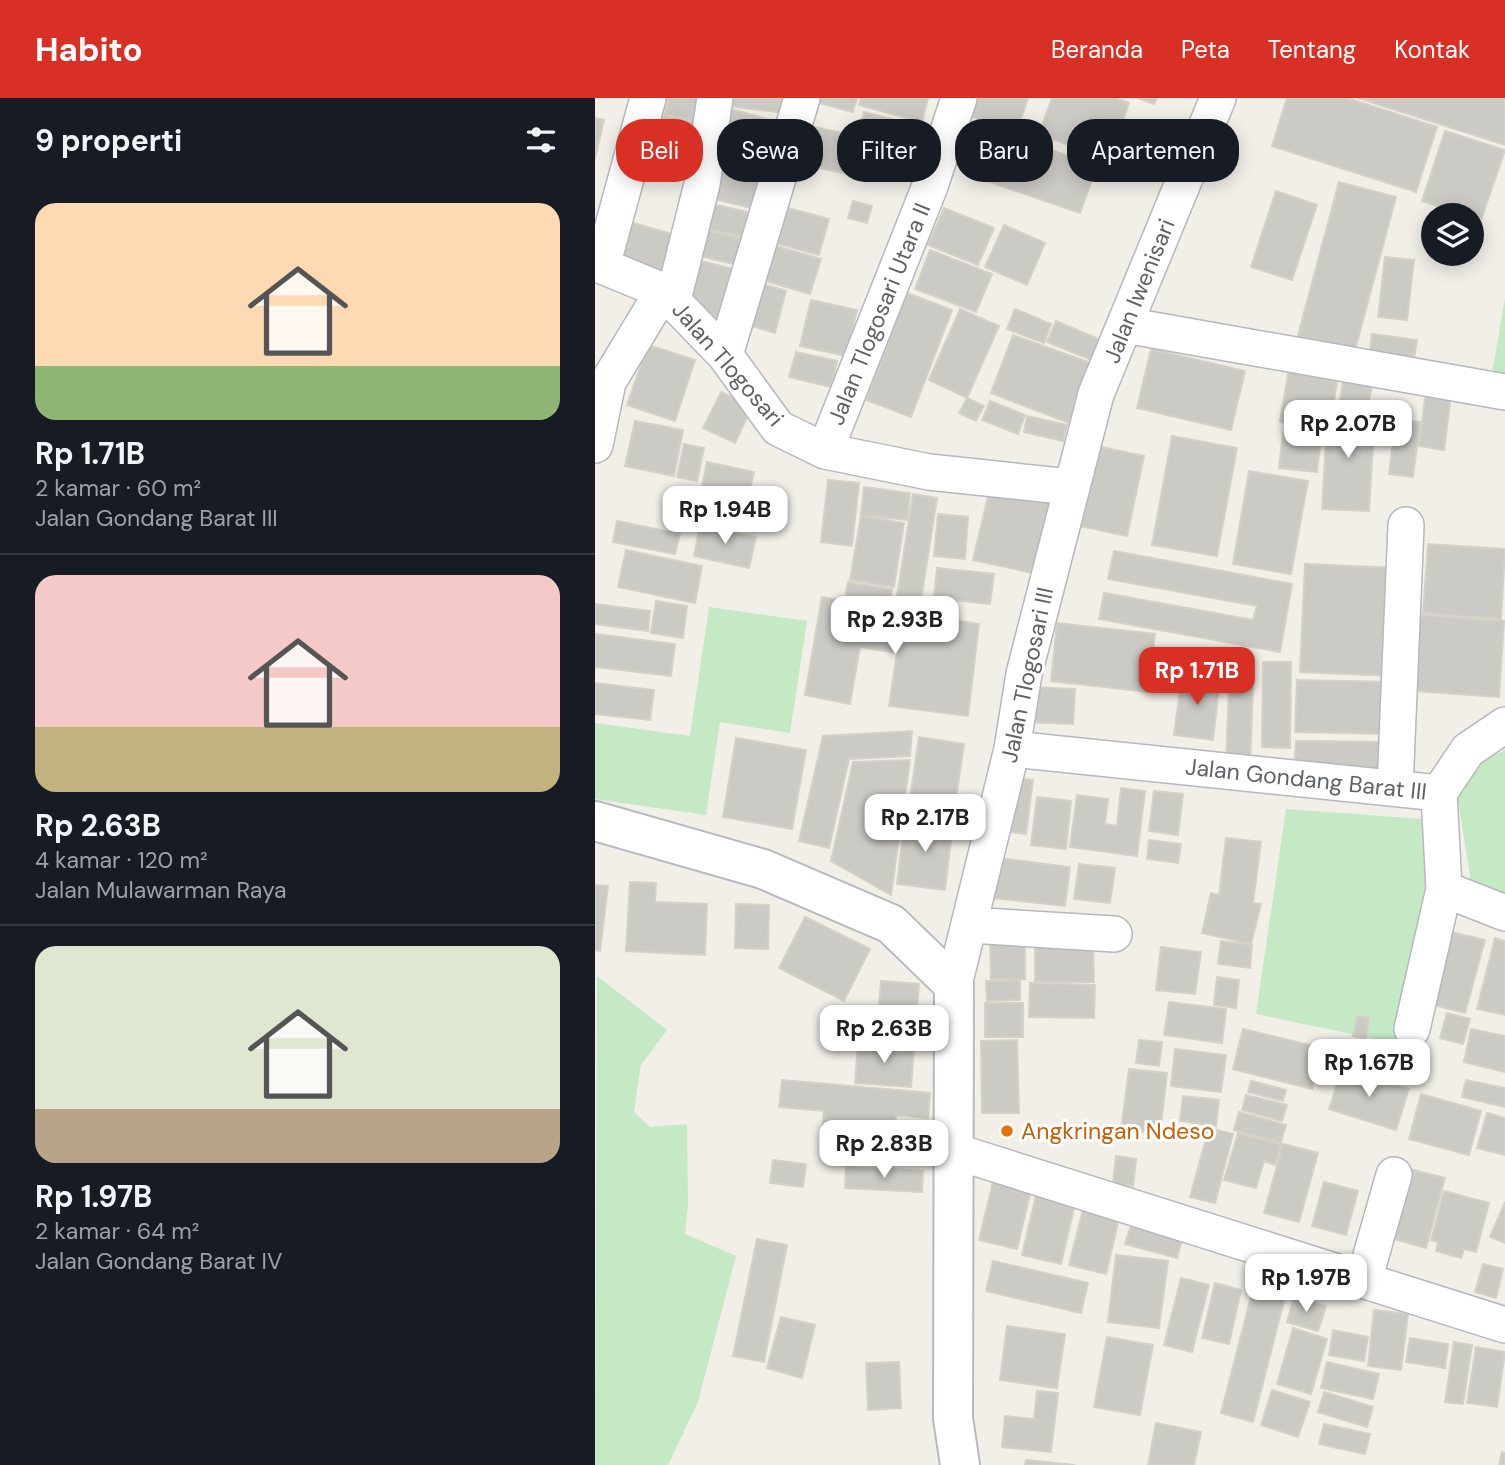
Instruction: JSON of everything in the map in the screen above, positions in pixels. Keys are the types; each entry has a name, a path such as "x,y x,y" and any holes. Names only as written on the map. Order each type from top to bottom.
{"main road":[{"path":"595,821 763,869 891,924 954,985 953,1418 960,1465"}],"street":[{"path":"598,265 648,98"},
{"path":"595,445 608,382 668,295 702,184 715,98"},
{"path":"725,355 803,98"},
{"name":"Jalan Tlogosari Utara II","path":"825,450 930,186 959,98"},
{"name":"Jalan Iwenisari","path":"1070,487 1096,394 1218,98"},
{"name":"Jalan Tlogosari","path":"598,265 668,295 725,355 778,428 825,450 929,472 1070,487"},
{"path":"1125,325 1505,392"},
{"name":"Jalan Tlogosari III","path":"954,985 1012,749 1024,674 1070,487"},
{"path":"1395,788 1406,525"},
{"path":"1440,793 1468,750 1505,725"},
{"name":"Jalan Gondang Barat III","path":"1012,749 1440,793 1444,889 1412,1029"},
{"path":"1444,889 1505,913"},
{"path":"969,925 1114,934"},
{"path":"954,1151 1505,1325"},
{"path":"1364,1280 1394,1175"}],"green space":[{"path":"1505,298 1505,381 1491,379"},
{"path":"709,607 807,621 790,733 720,722 706,815 595,799 595,723 690,736"},
{"path":"1505,750 1505,896 1472,889 1454,774"},
{"path":"1286,809 1423,819 1428,867 1405,1045 1256,1014"},
{"path":"597,976 667,1030 641,1065 634,1112 650,1127 687,1124 688,1206 685,1234 736,1256 698,1402 668,1465 595,1465"}],"building":[{"path":"668,98 707,98 702,119 665,114"},
{"path":"727,98 794,98 792,114 726,106"},
{"path":"813,98 857,98 853,112 812,101"},
{"path":"861,98 928,98 923,119 911,119 859,105"},
{"path":"976,98 1028,98 1021,119 979,119 970,116"},
{"path":"1052,98 1114,98 1129,103 1123,119 1067,119 1067,144 1053,139 1053,119 1044,119"},
{"path":"1138,98 1157,98 1154,104"},
{"path":"1287,98 1347,98 1437,127 1416,192 1272,146"},
{"path":"1358,98 1505,98 1505,145"},
{"path":"723,107 767,119 720,119"},
{"path":"864,112 891,119 862,119"},
{"path":"654,114 683,119 653,119"},
{"path":"595,118 604,120 595,159"},
{"path":"717,129 717,160 709,158"},
{"path":"823,129 837,132 837,172 823,169"},
{"path":"1445,131 1505,150 1484,211 1484,203 1422,201"},
{"path":"1053,150 1067,155 1067,182 1091,182 1080,213 990,182 1053,182"},
{"path":"717,175 717,182 767,182 759,210 711,198"},
{"path":"1339,182 1396,197 1354,354 1297,339"},
{"path":"1276,191 1317,205 1292,280 1251,267"},
{"path":"853,201 872,206 867,223 848,218"},
{"path":"708,203 760,215 753,240 702,227"},
{"path":"773,204 829,219 819,255 764,240"},
{"path":"944,208 994,228 978,265 928,245"},
{"path":"630,222 675,235 663,272 620,259"},
{"path":"1004,225 1045,243 1027,285 985,267"},
{"path":"701,229 748,240 742,266 695,255"},
{"path":"762,242 821,259 810,294 752,277"},
{"path":"930,250 992,274 976,312 915,289"},
{"path":"1385,257 1414,260 1407,320 1378,317"},
{"path":"697,260 737,270 721,333 685,297"},
{"path":"747,279 786,291 775,333 736,321"},
{"path":"907,293 952,310 911,417 866,400"},
{"path":"811,300 857,310 846,356 800,346"},
{"path":"960,309 999,326 967,398 929,380"},
{"path":"1015,309 1051,324 1044,343 1007,329"},
{"path":"1056,321 1103,341 1094,361 1047,342"},
{"path":"1372,334 1417,340 1413,365 1369,359"},
{"path":"1013,335 1091,363 1069,423 991,393"},
{"path":"648,345 695,360 675,421 627,405"},
{"path":"1151,349 1245,371 1231,430 1137,408"},
{"path":"796,352 837,361 831,387 789,377"},
{"path":"1289,368 1338,376 1333,407 1312,406 1311,427 1280,422"},
{"path":"1343,381 1372,386 1368,406 1340,401"},
{"path":"1426,391 1451,394 1444,450 1419,446"},
{"path":"721,392 752,407 735,443 703,428"},
{"path":"967,398 984,406 976,421 959,413"},
{"path":"990,401 1025,415 1018,434 982,420"},
{"path":"1328,408 1375,411 1369,511 1322,509"},
{"path":"1027,416 1067,425 1063,441 1024,432"},
{"path":"1396,419 1420,422 1413,477 1389,474"},
{"path":"635,421 683,430 674,476 625,466"},
{"path":"1283,432 1321,436 1317,472 1279,468"},
{"path":"1172,436 1237,448 1217,556 1152,545"},
{"path":"684,444 704,448 697,481 677,477"},
{"path":"1097,446 1144,456 1127,536 1080,526"},
{"path":"707,462 754,472 748,497 702,487"},
{"path":"1249,471 1308,481 1291,574 1233,564"},
{"path":"828,480 859,483 852,546 821,542"},
{"path":"864,487 910,493 907,520 861,515"},
{"path":"990,488 1053,502 1037,574 973,560"},
{"path":"913,494 937,498 920,607 896,603"},
{"path":"706,496 750,505 746,527 701,518"},
{"path":"938,514 968,517 965,559 934,556"},
{"path":"861,516 904,523 894,587 850,580"},
{"path":"617,521 680,534 675,554 613,542"},
{"path":"700,525 756,537 749,568 694,556"},
{"path":"1428,544 1505,549 1501,619 1423,613"},
{"path":"626,550 702,566 695,603 618,587"},
{"path":"1114,551 1292,584 1280,652 1099,619 1104,593 1253,620 1257,606 1108,579"},
{"path":"1305,564 1396,568 1392,676 1300,672"},
{"path":"937,568 994,574 990,604 934,598"},
{"path":"848,582 892,589 889,606 845,598"},
{"path":"822,597 979,624 968,716 889,706 897,653 860,647 850,704 805,695"},
{"path":"656,601 687,606 683,638 651,633"},
{"path":"595,604 650,611 648,631 595,624"},
{"path":"1420,615 1504,621 1499,697 1415,691"},
{"path":"1057,623 1155,634 1148,692 1051,681"},
{"path":"595,634 675,644 671,676 595,667"},
{"path":"1263,662 1291,662 1290,748 1262,747"},
{"path":"1182,674 1220,679 1213,740 1174,735"},
{"path":"1297,680 1391,682 1390,734 1295,732"},
{"path":"595,683 654,690 650,720 595,714"},
{"path":"1229,686 1253,687 1250,764 1226,763"},
{"path":"1028,687 1075,689 1073,724 1026,722"},
{"path":"912,731 910,756 849,759 829,848 799,841 823,736"},
{"path":"919,737 964,744 953,819 908,813"},
{"path":"736,738 806,750 792,829 723,817"},
{"path":"1296,741 1393,742 1393,773 1294,769"},
{"path":"910,760 891,895 831,861 853,762"},
{"path":"1010,777 1033,780 1026,834 1003,831"},
{"path":"1121,788 1145,791 1137,856 1070,847 1077,795 1108,799 1105,824 1117,826"},
{"path":"1154,791 1183,794 1178,835 1149,831"},
{"path":"1037,797 1071,801 1066,849 1031,845"},
{"path":"905,817 953,823 945,890 897,884"},
{"path":"1226,838 1261,842 1253,903 1261,904 1251,944 1202,933 1211,893 1219,895"},
{"path":"1149,840 1181,844 1178,863 1147,859"},
{"path":"998,858 1070,867 1065,906 994,898"},
{"path":"1079,864 1115,868 1110,903 1074,899"},
{"path":"630,882 656,883 655,902 707,904 705,955 626,951"},
{"path":"595,885 608,886 600,951 595,950"},
{"path":"736,904 769,905 768,949 735,948"},
{"path":"805,917 870,949 844,1001 779,968"},
{"path":"1447,931 1485,940 1465,1013 1427,1003"},
{"path":"990,935 1025,935 1025,979 991,980"},
{"path":"1495,938 1505,941 1505,1015 1477,1009"},
{"path":"1035,941 1093,941 1094,982 1035,982"},
{"path":"1221,941 1252,945 1250,968 1218,964"},
{"path":"1161,947 1201,952 1195,994 1156,990"},
{"path":"1217,977 1239,980 1236,1008 1214,1005"},
{"path":"881,981 919,984 915,1032 877,1028"},
{"path":"986,981 1020,981 1020,1000 987,1001"},
{"path":"1030,983 1095,985 1094,1018 1029,1017"},
{"path":"1169,1002 1226,1009 1222,1043 1164,1035"},
{"path":"985,1003 1023,1003 1023,1037 985,1037"},
{"path":"1447,1013 1470,1019 1463,1044 1440,1038"},
{"path":"1357,1016 1369,1018 1366,1039 1353,1036"},
{"path":"1243,1029 1322,1048 1312,1089 1233,1069"},
{"path":"1471,1029 1505,1036 1505,1072 1464,1062"},
{"path":"1017,1040 1019,1113 982,1113 981,1041"},
{"path":"1139,1040 1162,1042 1159,1066 1136,1063"},
{"path":"858,1042 914,1047 911,1087 855,1083"},
{"path":"1175,1049 1226,1055 1221,1092 1171,1086"},
{"path":"1129,1069 1167,1073 1160,1134 1121,1129"},
{"path":"1342,1069 1409,1089 1396,1130 1329,1109"},
{"path":"782,1080 930,1093 928,1118 896,1115 894,1136 822,1130 824,1111 779,1107"},
{"path":"1466,1080 1505,1088 1505,1107 1462,1097"},
{"path":"1251,1081 1286,1090 1283,1101 1248,1092"},
{"path":"1421,1094 1481,1111 1469,1155 1409,1139"},
{"path":"1246,1095 1287,1105 1282,1121 1242,1110"},
{"path":"1183,1096 1219,1100 1216,1126 1180,1121"},
{"path":"1239,1112 1286,1125 1281,1142 1234,1130"},
{"path":"1487,1113 1505,1118 1505,1155 1477,1148"},
{"path":"1209,1128 1233,1134 1215,1203 1190,1197"},
{"path":"1238,1133 1281,1144 1275,1165 1264,1161 1256,1188 1224,1180"},
{"path":"847,1135 907,1138 906,1161 846,1158"},
{"path":"1283,1144 1318,1153 1299,1222 1264,1213"},
{"path":"1116,1156 1136,1159 1133,1186 1113,1183"},
{"path":"773,1160 806,1164 803,1187 770,1183"},
{"path":"846,1167 923,1171 922,1192 845,1188"},
{"path":"1403,1167 1445,1178 1426,1248 1384,1236"},
{"path":"993,1182 1031,1190 1017,1249 979,1240"},
{"path":"1324,1182 1358,1191 1346,1235 1312,1226"},
{"path":"1444,1191 1489,1203 1476,1252 1464,1249 1461,1258 1436,1251 1438,1242 1431,1240"},
{"path":"1036,1195 1075,1204 1061,1264 1022,1255"},
{"path":"1505,1202 1505,1243 1490,1237"},
{"path":"1084,1206 1120,1214 1106,1274 1069,1265"},
{"path":"1133,1218 1184,1232 1177,1258 1125,1244"},
{"path":"757,1239 787,1245 764,1362 733,1356"},
{"path":"1116,1255 1168,1261 1159,1328 1108,1322"},
{"path":"993,1261 1088,1283 1081,1313 986,1291"},
{"path":"1483,1264 1503,1269 1496,1298 1475,1292"},
{"path":"1181,1278 1209,1285 1192,1352 1164,1345"},
{"path":"1215,1283 1241,1290 1229,1344 1202,1338"},
{"path":"1253,1289 1285,1297 1253,1422 1221,1413"},
{"path":"1294,1297 1326,1306 1318,1331 1287,1322"},
{"path":"1374,1310 1408,1314 1401,1370 1368,1366"},
{"path":"781,1317 815,1325 802,1378 767,1368"},
{"path":"1007,1326 1065,1334 1057,1388 1000,1380"},
{"path":"1293,1328 1327,1339 1311,1394 1277,1384"},
{"path":"1333,1330 1368,1337 1364,1361 1329,1355"},
{"path":"1107,1337 1153,1345 1140,1415 1094,1407"},
{"path":"1410,1338 1448,1344 1445,1368 1406,1362"},
{"path":"1454,1342 1472,1345 1463,1404 1445,1402"},
{"path":"1476,1347 1505,1352 1497,1407 1467,1403"},
{"path":"899,1362 901,1408 868,1410 866,1363"},
{"path":"1327,1362 1379,1374 1373,1399 1321,1388"},
{"path":"1272,1390 1310,1402 1298,1437 1261,1425"},
{"path":"1037,1391 1058,1393 1051,1452 1002,1447 1005,1416 1034,1419"},
{"path":"1324,1392 1373,1407 1367,1427 1318,1412"},
{"path":"1156,1423 1201,1432 1194,1465 1148,1465"},
{"path":"1324,1424 1370,1434 1365,1454 1319,1444"},
{"path":"1502,1452 1505,1453 1505,1465 1499,1465"},
{"path":"1026,1460 1075,1465 1025,1465"}],"place":[{"name":"Angkringan Ndeso","path":"1007,1131"}]}
